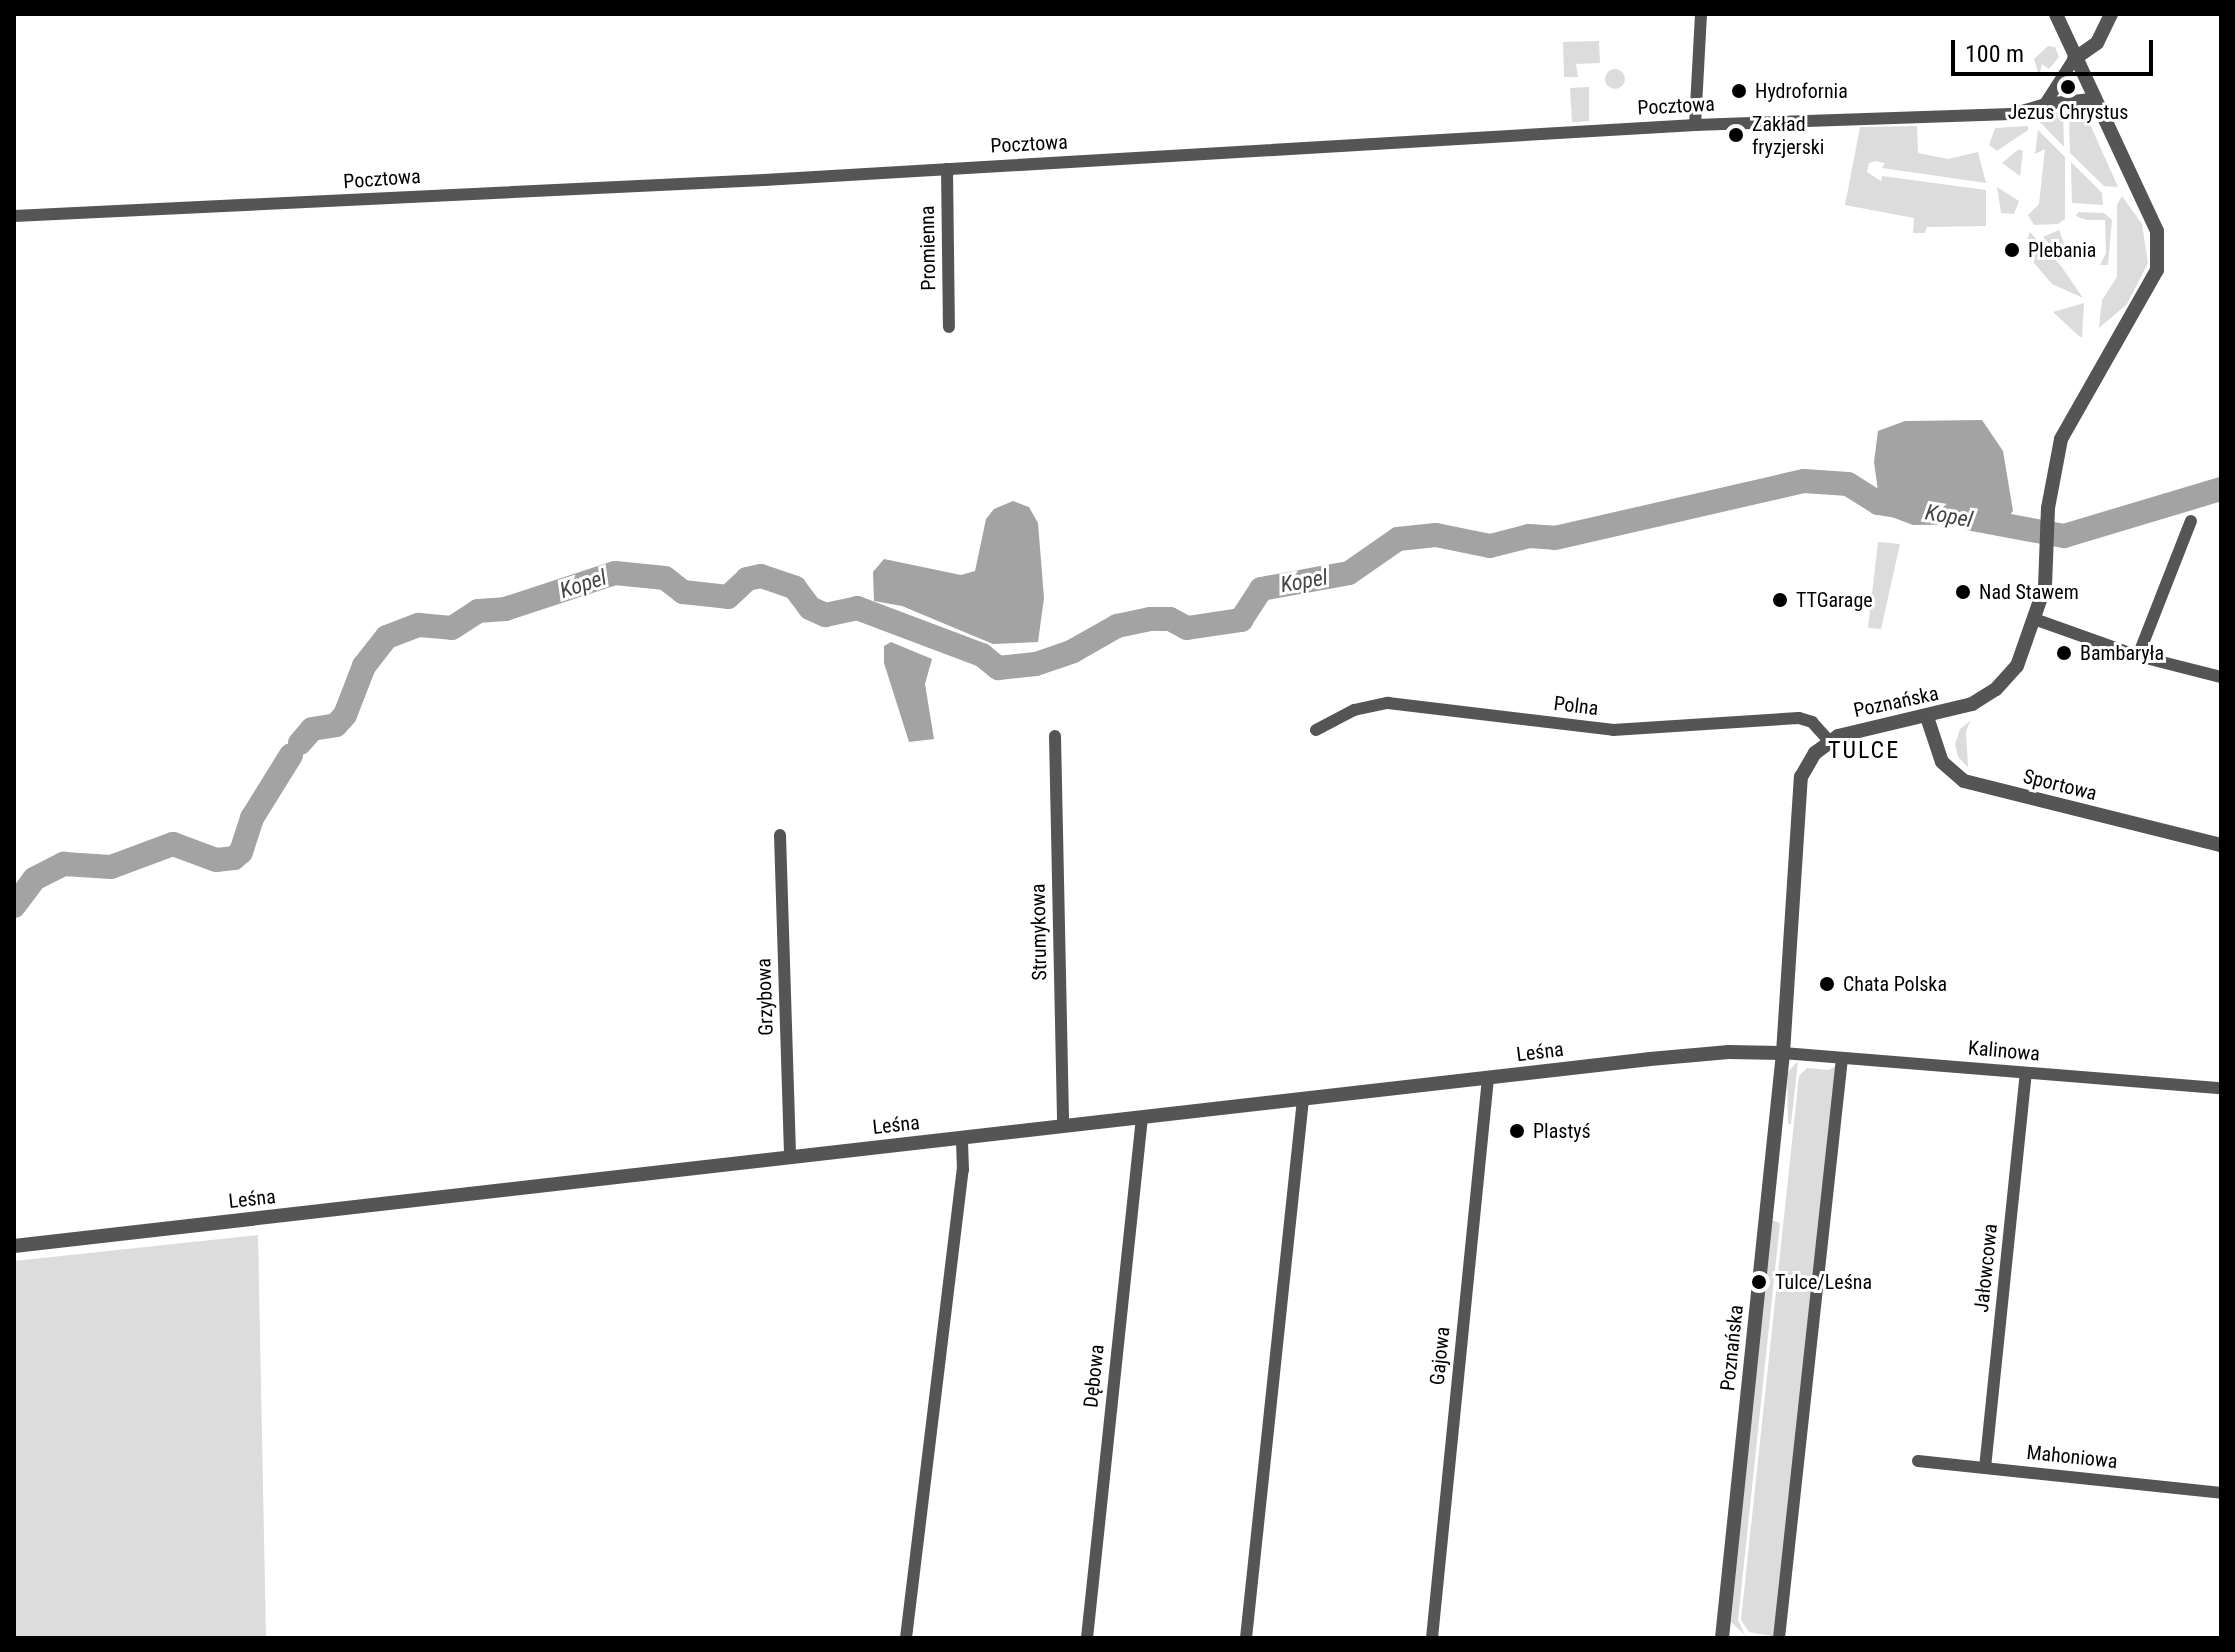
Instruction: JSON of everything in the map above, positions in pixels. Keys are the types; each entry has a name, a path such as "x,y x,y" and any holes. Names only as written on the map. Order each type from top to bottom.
{"street":[{"path":"1695,125 1701,14"},
{"name":"Poznańska","path":"1722,1638 1783,1053 1798,795 1809,761 1829,741 1857,730 1927,717 1972,704 2005,682 2023,658 2037,620 2061,439 2151,286 2159,261 2157,231 2091,99 2056,14"},
{"path":"2045,104 2074,59 2097,43 2111,14"},
{"name":"Pocztowa","path":"14,216 947,169 1695,125 2011,114 2045,104 2091,99"},
{"name":"Promienna","path":"947,169 949,327"},
{"path":"2138,656 2191,521"},
{"path":"2037,620 2138,656 2221,677"},
{"name":"Polna","path":"1316,730 1354,710 1388,703 1624,731 1799,718 1812,722 1829,741"},
{"name":"Sportowa","path":"1927,717 1942,762 1964,781 2221,845"},
{"name":"Strumykowa","path":"1055,736 1063,1126"},
{"name":"Grzybowa","path":"780,835 790,1158"},
{"name":"Leśna","path":"14,1246 1488,1078 1729,1052 1783,1053"},
{"name":"Kalinowa","path":"1783,1053 2221,1088"},
{"path":"1779,1638 1842,1058"},
{"name":"Jałowcowa","path":"1985,1468 2026,1073"},
{"name":"Gajowa","path":"1432,1638 1488,1078"},
{"path":"1246,1638 1303,1099"},
{"name":"Dębowa","path":"1087,1638 1142,1117"},
{"path":"906,1638 963,1170 962,1138"},
{"name":"Mahoniowa","path":"1918,1461 2221,1493"},
{"path":"1722,1638 1729,1638"}],"shaded area":[{"path":"1599,41 1600,63 1576,64 1578,77 1564,77 1563,42"},
{"path":"2048,46 2055,47 2059,57 2049,69 2042,64 2039,76 2034,59"},
{"path":"1615,69 1622,72 1625,79 1622,86 1615,89 1608,86 1605,79 1608,72"},
{"path":"1589,87 1589,121 1572,122 1570,88"},
{"path":"2050,112 2063,113 2064,147 2037,119"},
{"path":"2069,113 2085,113 2118,187 2104,186 2070,153"},
{"path":"1917,126 1918,153 1948,159 1978,152 1986,183 1882,168 1885,163 1876,161 1869,163 1867,172 1881,181 1882,176 1986,190 1986,226 1927,227 1925,233 1913,233 1914,218 1845,205 1860,127"},
{"path":"2028,126 2028,130 1997,151 1989,145 1995,128"},
{"path":"2038,130 2065,157 2065,219 2058,224 2034,225 2028,215 2039,204 2045,149 2035,154"},
{"path":"2019,149 2023,151 2020,176 2002,163"},
{"path":"2071,162 2102,193 2103,205 2072,203"},
{"path":"1997,187 2019,201 2014,214 2001,213"},
{"path":"2122,196 2142,224 2148,263 2127,304 2099,328 2102,300 2117,277 2117,205"},
{"path":"2078,212 2104,213 2112,220 2108,265 2100,265 2106,253 2105,220 2086,220 2076,216"},
{"path":"2059,230 2069,258 2064,260 2043,237"},
{"path":"2030,232 2061,266 2083,298 2052,284 2034,263 2036,241 2027,240"},
{"path":"2084,303 2082,337 2080,337 2053,312"},
{"path":"1878,542 1900,544 1881,629 1868,628"},
{"path":"1970,721 1966,732 1968,767 1958,757 1955,744 1960,729"},
{"path":"1798,1061 1791,1124 1788,1124 1787,1073"},
{"path":"1837,1065 1776,1637 1749,1632 1741,1620 1799,1076 1807,1068 1829,1070"},
{"path":"1771,1220 1780,1223 1738,1620 1745,1635 1731,1622"},
{"path":"258,1235 266,1638 14,1638 14,1261"}],"water":[{"path":"1982,420 2003,451 2013,511 2003,524 1913,525 1881,513 1874,462 1878,431 1905,421"},
{"path":"1013,501 1029,507 1038,523 1044,598 1038,642 993,644 902,606 874,601 873,572 884,559 961,575 975,571 986,519 994,509"},
{"path":"891,642 932,659 925,684 934,739 909,742 884,663 884,646"}],"waterway":[{"name":"Kopel","path":"300,743 312,729 336,725 345,715 364,666 387,637 419,625 452,628 478,611 505,609 615,573 665,578 683,592 728,597 747,579 761,576 795,588 810,608 825,615 857,608 982,655 998,668 1036,664 1073,651 1117,626 1150,619 1170,619 1187,628 1241,620 1261,589 1349,573 1398,539 1436,535 1490,546 1529,536 1555,538 1804,481 1848,484 1878,503 1908,508"},
{"name":"Kopel","path":"1972,519 2064,536 2221,489"},
{"name":"Kopel","path":"14,906 34,879 64,864 111,867 173,844 216,860 234,858 241,852 252,818 291,755"}],"place":[{"name":"Jezus Chrystus","path":"2068,87"},
{"name":"Hydrofornia","path":"1739,91"},
{"name":"Zakład fryzjerski","path":"1736,135"},
{"name":"Plebania","path":"2012,250"},
{"name":"Nad Stawem","path":"1963,592"},
{"name":"TTGarage","path":"1780,600"},
{"name":"Bambaryła","path":"2064,653"},
{"name":"Chata Polska","path":"1827,984"},
{"name":"Plastyś","path":"1517,1131"},
{"name":"Tulce/Leśna","path":"1759,1282"}],"district":[{"name":"TULCE","path":"1864,751"}]}
